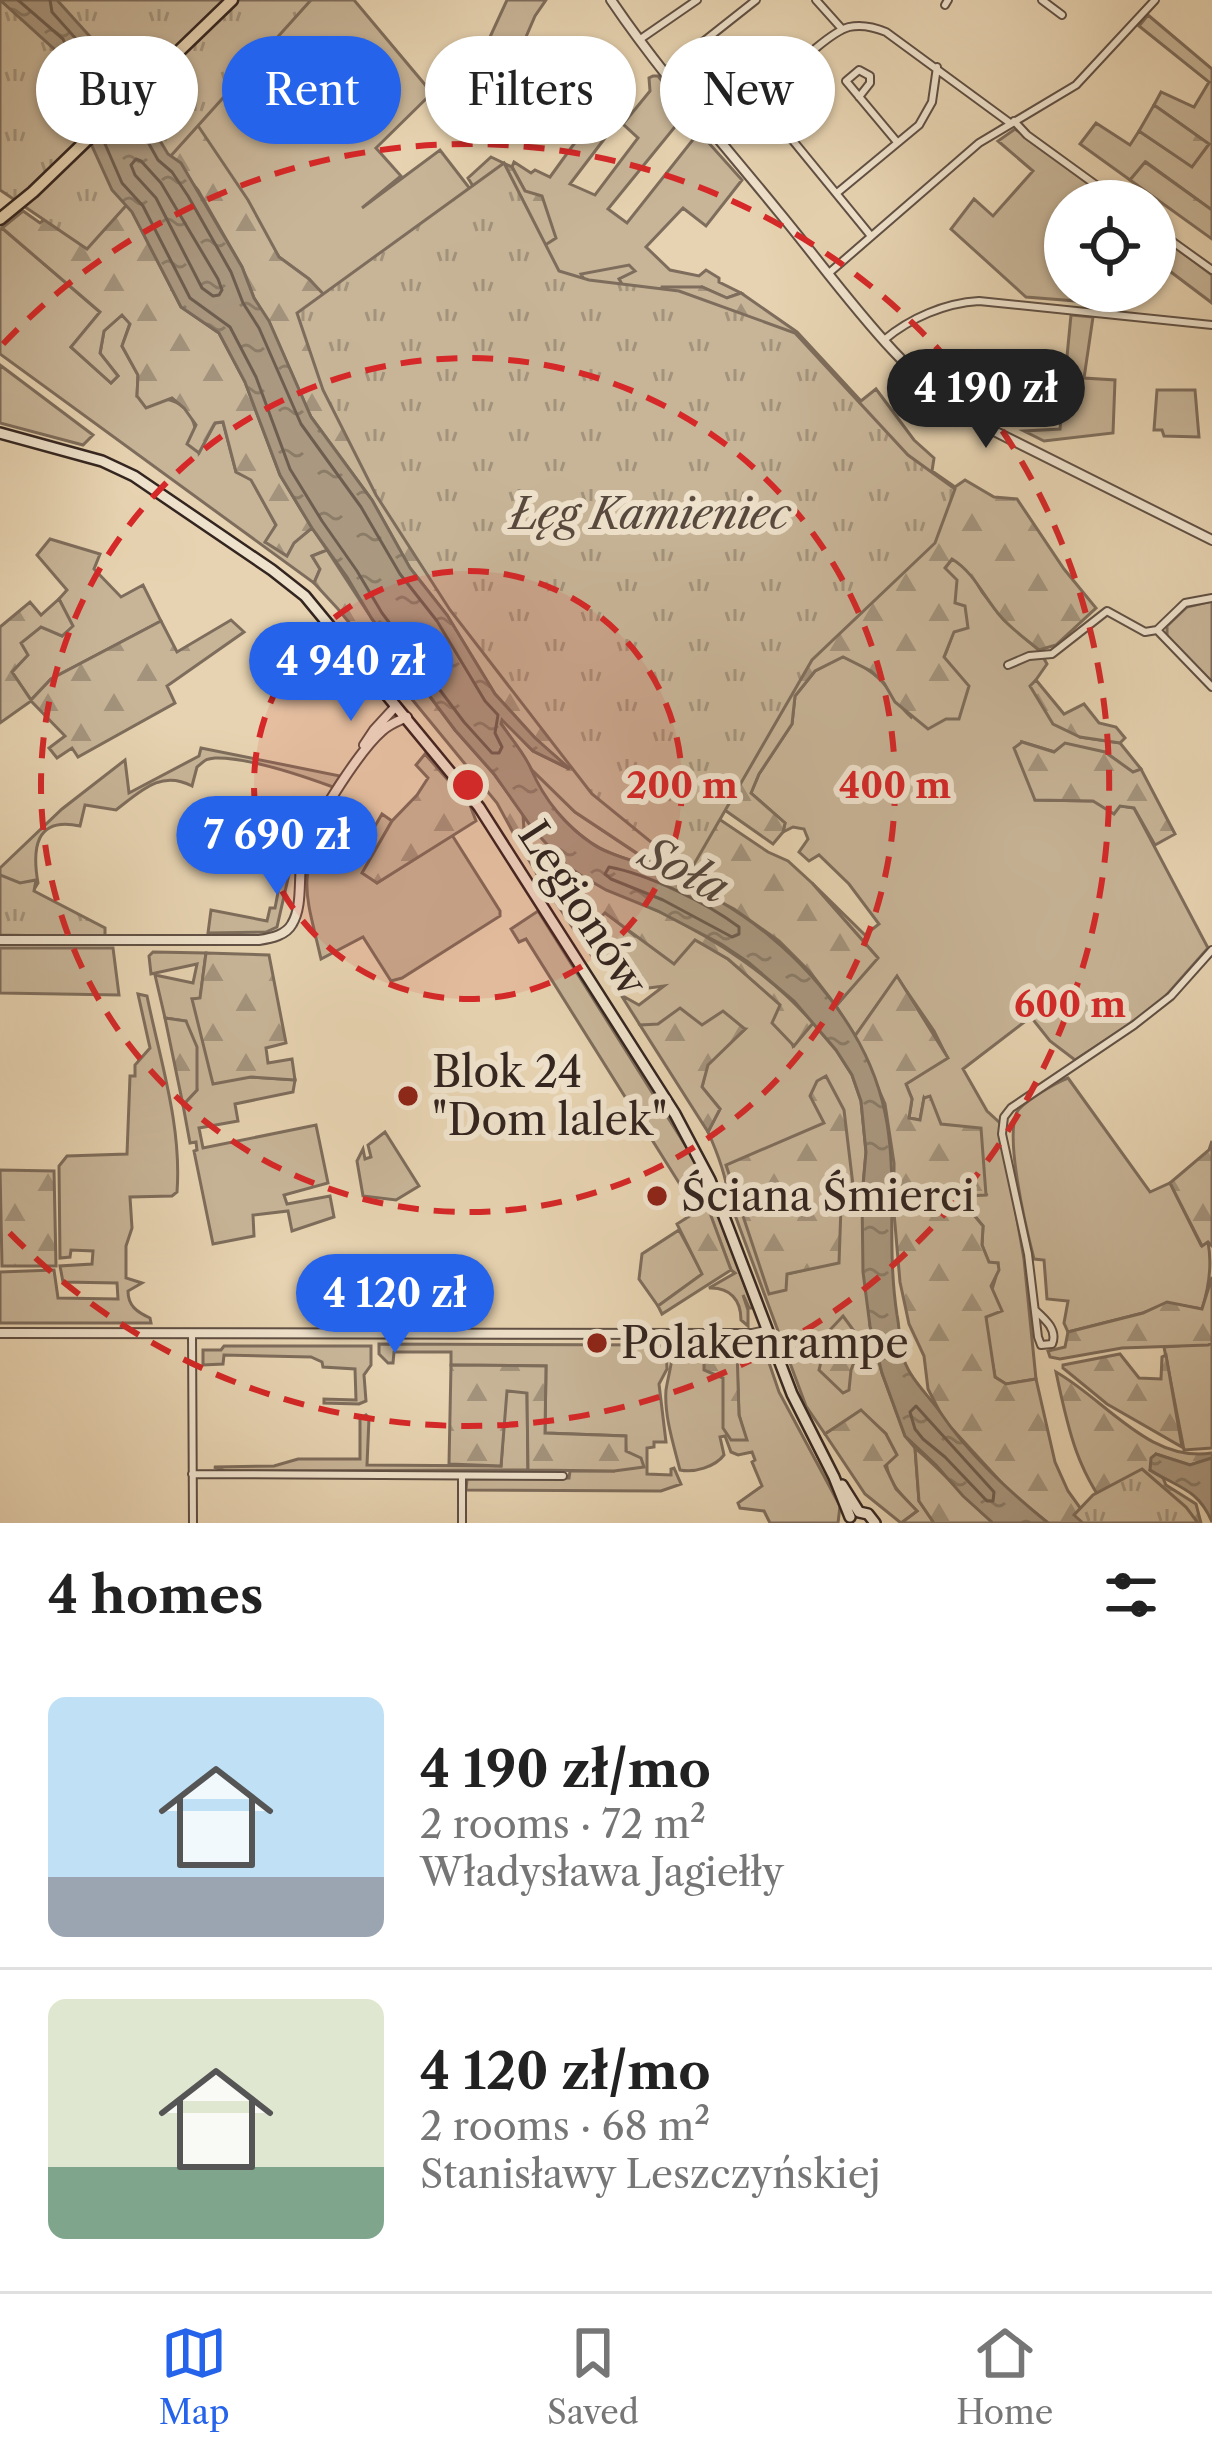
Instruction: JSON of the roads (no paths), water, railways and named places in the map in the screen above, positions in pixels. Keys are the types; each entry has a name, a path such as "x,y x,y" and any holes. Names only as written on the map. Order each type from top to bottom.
{"main road":[{"path":"0,219 232,0"},
{"name":"Legionów","path":"0,434 103,461 134,476 305,596 478,806 675,1114 710,1180 766,1331 852,1517"},
{"path":"852,1517 868,1514 875,1523"}],"street":[{"path":"611,0 660,66"},
{"path":"639,40 697,0"},
{"path":"711,36 756,0"},
{"path":"817,0 842,29"},
{"path":"1042,0 1063,15"},
{"path":"829,273 979,143 1076,86 1155,0"},
{"path":"834,36 842,29 866,26 886,32 1089,180"},
{"path":"837,194 919,125 932,102 937,67"},
{"path":"859,97 871,83 870,76 860,70 846,81 859,97 897,142"},
{"path":"724,144 884,340 933,391 973,419 1212,540"},
{"path":"796,144 872,236"},
{"path":"1176,244 1212,270"},
{"path":"884,340 904,323 958,303 980,301 1212,325"},
{"path":"1007,665 1052,654 1107,611 1145,632 1157,630 1185,604 1212,598"},
{"path":"1157,630 1212,687"},
{"path":"0,940 260,940 280,934 293,923 297,910 308,839 374,730 397,705"},
{"path":"348,776 381,731 407,717"},
{"path":"1035,1310 1053,1330 1052,1345 1039,1343 1028,1254 1002,1134 1004,1117 1171,996 1212,950"},
{"path":"0,1334 766,1331"},
{"path":"192,1335 193,1523"},
{"path":"193,1474 563,1476"},
{"path":"462,1475 462,1523"}],"water":[{"path":"0,0 57,0 89,36 40,36"},
{"path":"162,144 181,163 242,267 311,417 372,500 410,568 447,615 495,694 570,769 533,751 502,720 557,812 602,849 692,885 746,918 793,957 835,1004 871,1069 883,1104 891,1171 893,1277 904,1360 963,1443 1048,1523 993,1523 905,1436 870,1326 863,1272 866,1152 861,1101 836,1050 794,1001 748,962 658,911 582,876 532,828 372,619 312,528 280,475 245,382 219,333 181,307 132,212 112,190 92,146"},
{"path":"1156,1454 1190,1465 1212,1458 1212,1522 1194,1496 1150,1470"}],"place":[{"name":"Blok 24 \"Dom lalek\"","path":"408,1096"},
{"name":"Ściana Śmierci","path":"657,1196"},
{"name":"Polakenrampe","path":"597,1343"}],"park label":[{"name":"Łęg Kamieniec","path":"650,514"}],"water label":[{"name":"Soła","path":"685,870"}]}
